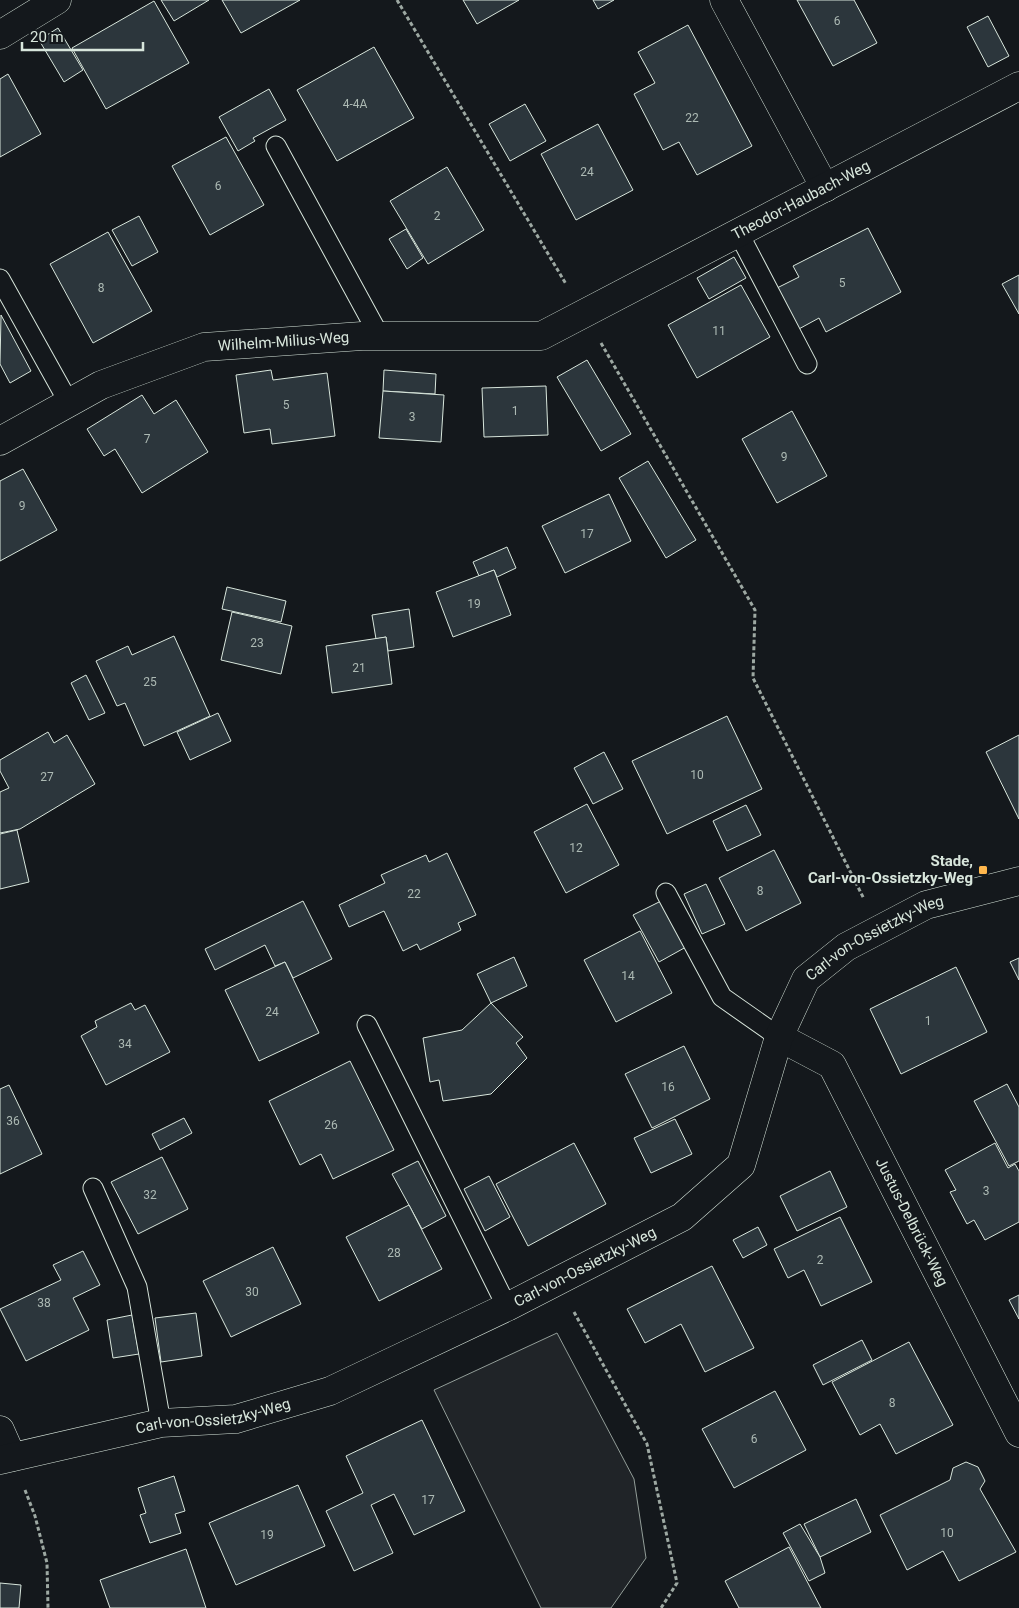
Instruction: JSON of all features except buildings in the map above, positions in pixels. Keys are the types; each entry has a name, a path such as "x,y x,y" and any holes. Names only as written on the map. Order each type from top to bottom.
{"street":[{"path":"0,35 57,0"},
{"path":"724,0 825,188"},
{"name":"Theodor-Haubach-Weg","path":"584,315 1019,86"},
{"name":"Wilhelm-Milius-Weg","path":"0,441 101,385 204,347 380,337 541,336 584,315"},
{"name":"Carl-von-Ossietzky-Weg","path":"6,1459 161,1424 236,1419 330,1391 507,1308 557,1280 682,1217 741,1165 779,1037 806,979 846,947 926,905 1019,882"},
{"name":"Justus-Delbrück-Weg","path":"779,1037 832,1065 1019,1433"},
{"path":"0,1430 6,1459"}],"lane":[{"path":"276,146 380,337"},
{"path":"739,234 807,364"},
{"path":"0,279 69,403"},
{"path":"666,893 722,998 779,1037"},
{"path":"367,1025 507,1308"},
{"path":"94,1188 137,1287 161,1424"}],"path":[{"path":"397,0 584,315 755,610 753,678 880,929"},
{"path":"557,1280 647,1444 676,1583 661,1608"},
{"path":"6,1459 35,1516 47,1563 48,1608"}],"shaded area":[{"path":"557,1333 634,1479 646,1558 611,1608 541,1608 434,1390"}],"place":[{"name":"Stade, Carl-von-Ossietzky-Weg","path":"983,870"}]}
